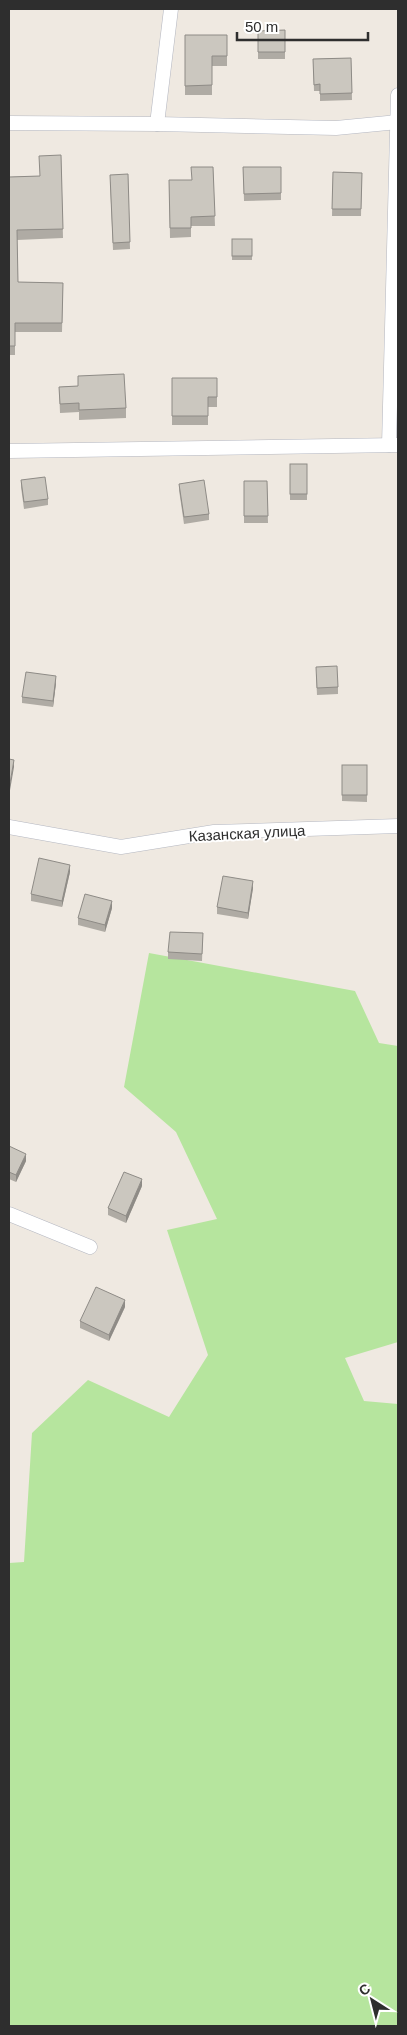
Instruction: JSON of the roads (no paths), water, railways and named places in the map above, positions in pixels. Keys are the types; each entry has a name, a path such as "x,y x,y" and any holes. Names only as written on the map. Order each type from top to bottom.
{"street":[{"path":"157,124 171,9"},
{"path":"9,451 394,445 398,95"},
{"path":"9,123 336,128 397,122"},
{"name":"Казанская улица","path":"9,827 122,847 214,832 398,826"},
{"path":"9,1214 90,1247"}]}
